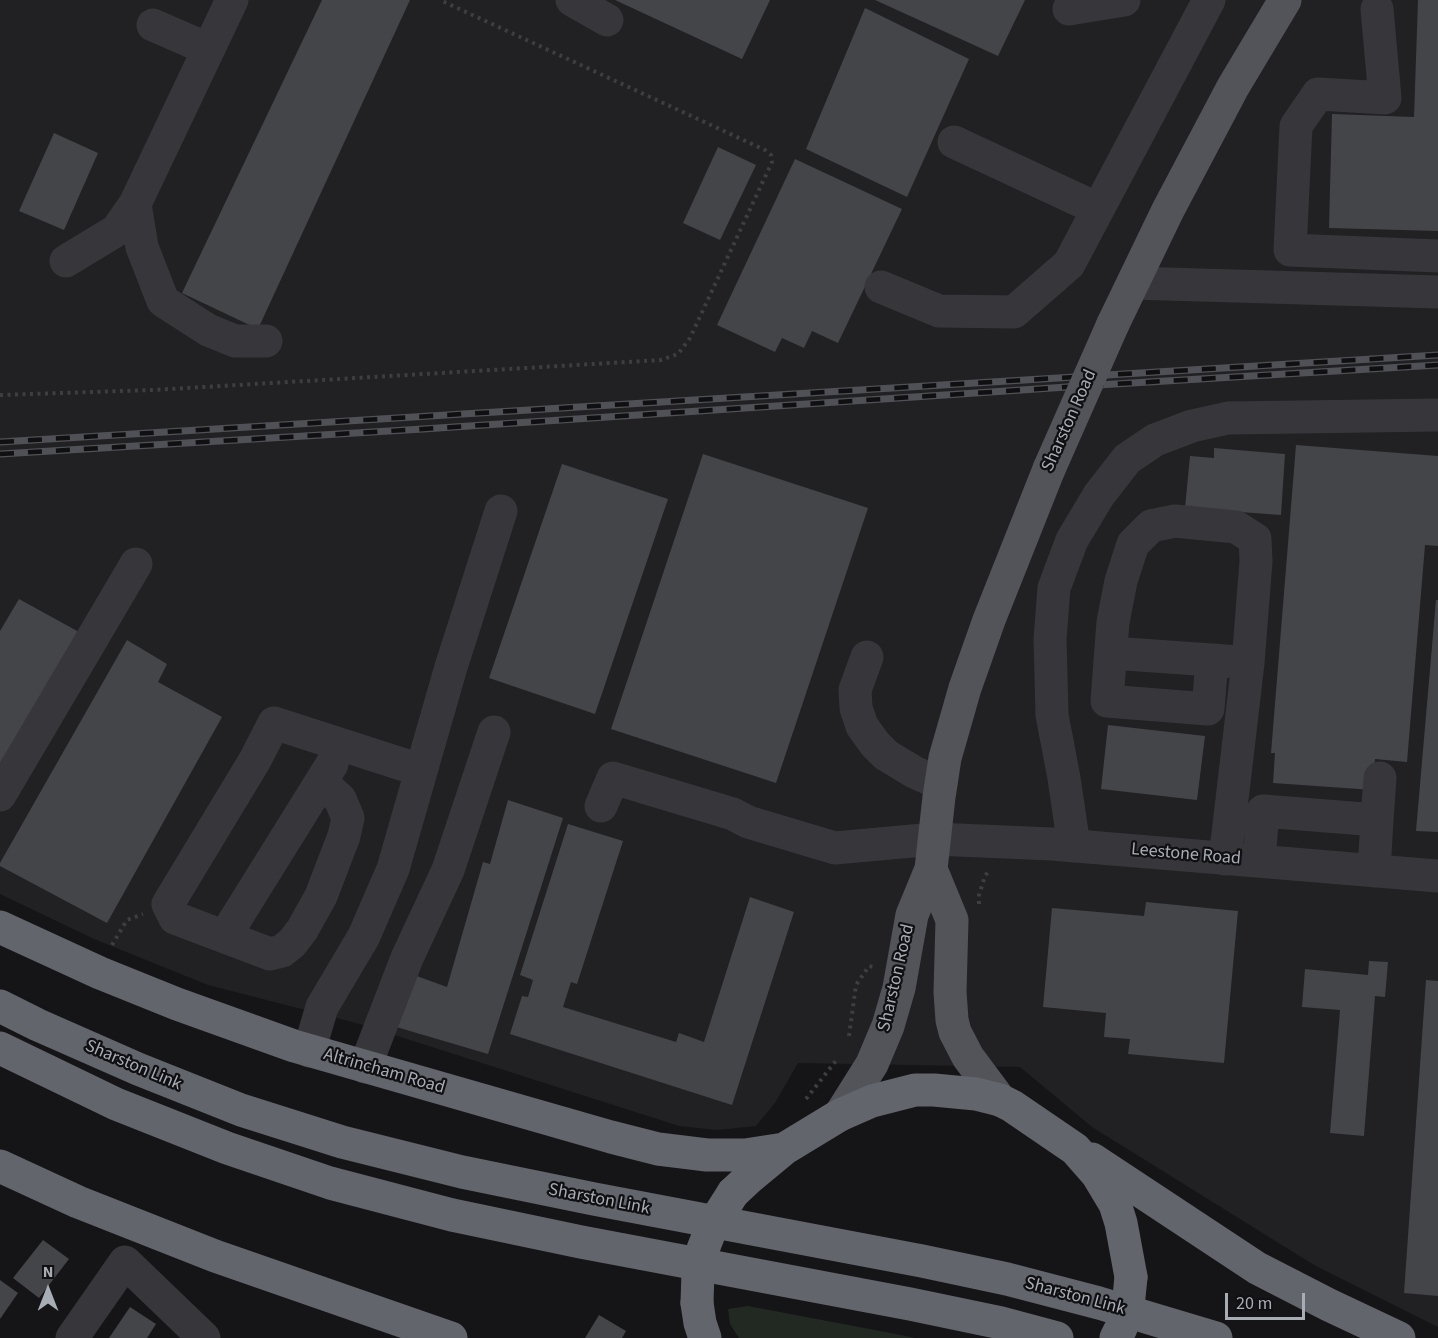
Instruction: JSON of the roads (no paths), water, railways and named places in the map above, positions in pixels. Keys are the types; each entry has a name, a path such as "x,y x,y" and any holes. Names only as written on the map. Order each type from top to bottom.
{"highway":[{"name":"Altrincham Road","path":"0,927 177,1005 309,1051 611,1137 658,1149 693,1154 745,1155 784,1149"},
{"name":"Sharston Link","path":"0,1005 38,1025 138,1069 241,1110 342,1142 462,1172 1007,1279 1099,1302 1216,1338"},
{"path":"0,1048 116,1104 227,1148 330,1183 462,1217 581,1242 910,1304 1001,1323 1056,1338"},
{"path":"705,1338 697,1303 698,1271 703,1249 715,1221 733,1193 784,1149 840,1115 872,1101 915,1090 976,1094 1000,1100 1012,1106 1257,1268 1400,1338"},
{"path":"1075,1149 1097,1174 1115,1204 1121,1223 1131,1277 1128,1307 1116,1338"},
{"path":"0,1166 78,1202 215,1256 452,1338"}],"main road":[{"name":"Sharston Road","path":"840,1115 878,1053 888,1026 912,915 933,854 945,758 965,688 989,620 1049,469 1113,324 1168,210 1233,87 1285,0"},
{"name":"Sharston Road","path":"933,854 952,920 950,992 955,1032 968,1057 1000,1100"}],"street":[{"path":"66,261 117,230 135,204 232,0"},
{"path":"572,0 607,20"},
{"path":"1070,9 1124,0"},
{"path":"881,287 939,311 1014,312 1069,264 1209,0"},
{"path":"1377,9 1385,98 1318,93 1296,126 1290,250 1438,256"},
{"path":"153,25 208,49"},
{"path":"954,142 1098,209"},
{"path":"135,204 142,247 163,301 208,330 235,341 266,341"},
{"path":"1133,283 1438,292"},
{"path":"1074,846 1052,715 1050,639 1054,588 1072,540 1098,495 1127,459 1155,440 1192,426 1228,418 1438,415"},
{"path":"309,1051 321,1007 364,936 393,869 451,667 501,511"},
{"path":"1212,660 1208,709 1107,701 1113,622 1121,581 1133,544 1151,526 1174,521 1236,527 1255,539 1256,561 1248,663 1225,859"},
{"path":"0,795 136,564"},
{"path":"1111,652 1248,663"},
{"path":"867,657 855,690 856,708 862,726 886,755 914,772 941,784"},
{"path":"321,782 340,799 348,818 344,836 321,896 292,943 282,951 270,954 175,918 168,904 255,760 273,723 420,770"},
{"path":"365,1066 407,958 448,870 494,732"},
{"path":"225,936 344,744"},
{"name":"Leestone Road","path":"602,806 613,778 835,848 933,854 999,842 1074,846 1438,876"},
{"path":"1374,871 1380,778"},
{"path":"1259,861 1263,811 1377,820"},
{"path":"72,1338 125,1262 204,1338"}],"railway":[{"path":"0,442 1438,355"},
{"path":"0,454 1438,365"}]}
